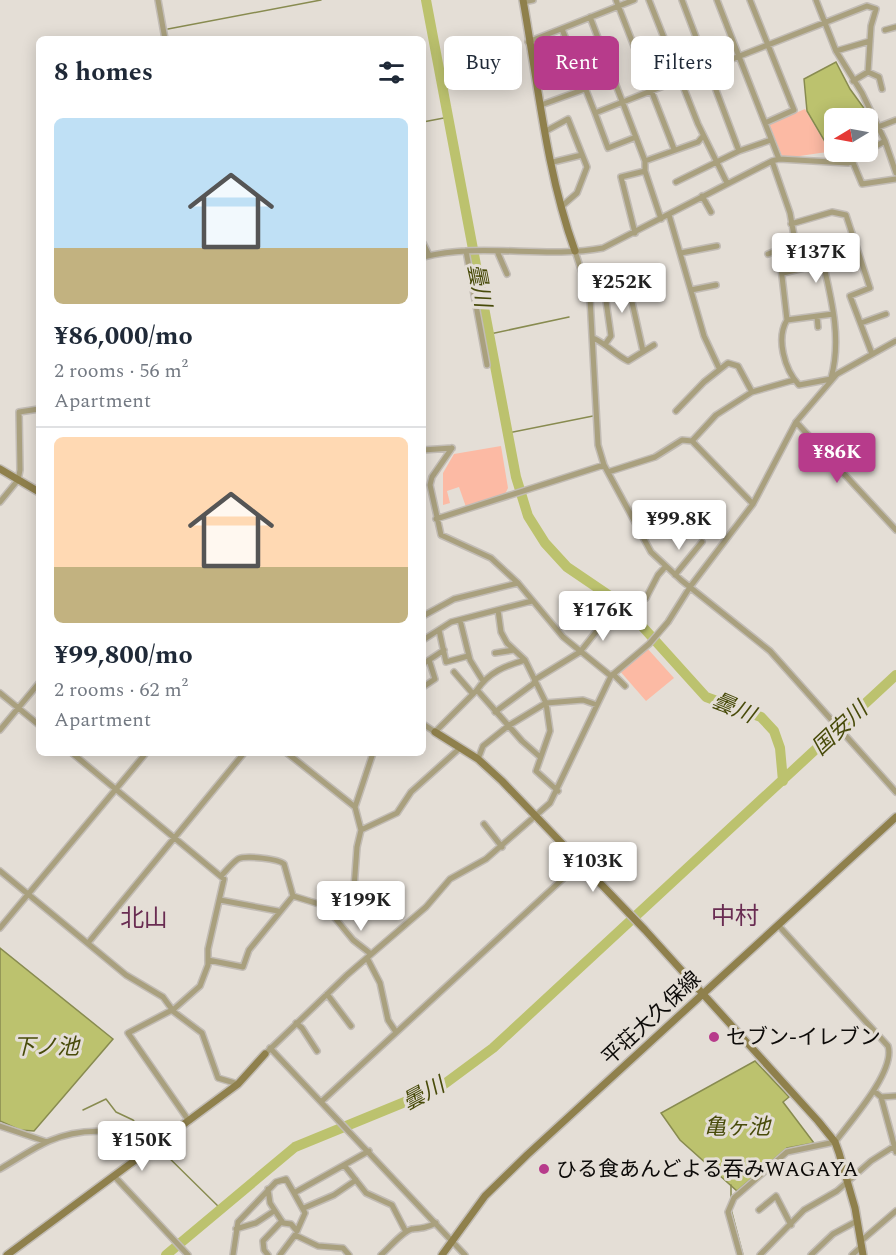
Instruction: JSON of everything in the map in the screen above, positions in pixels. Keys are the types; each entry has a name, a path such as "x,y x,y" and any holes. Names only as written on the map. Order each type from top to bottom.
{"street":[{"path":"158,0 164,36"},
{"path":"533,0 523,1 534,70"},
{"path":"528,42 590,17 617,3 634,0"},
{"path":"649,0 662,36"},
{"path":"682,0 696,36"},
{"path":"717,0 779,159"},
{"path":"750,0 794,110 765,123"},
{"path":"816,0 836,51 868,108"},
{"path":"617,3 675,149"},
{"path":"734,59 867,6 876,9 870,41 868,72"},
{"path":"590,17 645,161 645,171 661,219"},
{"path":"885,30 896,27"},
{"path":"562,29 565,36"},
{"path":"836,51 870,41"},
{"path":"870,55 878,54"},
{"path":"853,81 868,72"},
{"path":"868,72 879,77 882,89"},
{"path":"538,90 561,207 590,298 598,445 604,465 651,552 690,587 770,651 896,792"},
{"path":"541,105 582,90"},
{"path":"585,90 608,148 636,137"},
{"path":"683,90 727,183"},
{"path":"716,90 739,151"},
{"path":"595,113 651,91"},
{"path":"546,131 568,119 587,167 577,193 561,207"},
{"path":"896,120 878,127 896,173"},
{"path":"645,161 698,142 703,136"},
{"path":"678,179 739,151 771,140"},
{"path":"878,145 885,141"},
{"path":"553,162 582,155"},
{"path":"426,256 467,251 575,251 603,248 772,161 779,159 824,162"},
{"path":"772,161 796,247"},
{"path":"828,162 847,162"},
{"path":"853,162 862,184 896,179"},
{"path":"635,233 621,177 645,171"},
{"path":"702,196 711,212"},
{"path":"791,224 832,213 846,215 870,288 850,296 872,354"},
{"path":"669,215 704,336 719,368"},
{"path":"768,254 788,246 796,247 818,240 831,292 836,362 831,379"},
{"path":"681,253 713,248"},
{"path":"778,250 783,273 787,320 782,328 782,349 794,380 799,385 831,379"},
{"path":"467,251 487,365"},
{"path":"497,251 507,274"},
{"path":"783,273 804,268"},
{"path":"625,271 643,351"},
{"path":"691,290 716,285"},
{"path":"590,298 629,289"},
{"path":"605,294 611,336 606,344"},
{"path":"787,320 833,314"},
{"path":"861,323 881,319 886,314"},
{"path":"817,317 818,327"},
{"path":"593,338 606,344 613,354 628,361 654,345"},
{"path":"7,1255 238,1084 267,1051 327,994 426,907 450,879 486,860 550,803 558,791 612,675 656,637 690,587 753,504 796,422 831,379 896,340"},
{"path":"676,411 719,368 728,363 738,366 752,392"},
{"path":"692,441 716,415 752,392 794,380"},
{"path":"0,502 18,480 19,412 36,409"},
{"path":"796,422 896,530"},
{"path":"608,472 655,458 682,440 692,441 753,504"},
{"path":"426,450 452,448 432,477 430,485 441,535 491,558 518,583 580,652 625,686"},
{"path":"436,519 604,465"},
{"path":"0,469 36,490"},
{"path":"426,484 430,485"},
{"path":"675,574 702,542"},
{"path":"646,598 666,566"},
{"path":"426,614 454,599 518,583"},
{"path":"426,638 460,620 532,601"},
{"path":"498,610 501,632 514,650 525,660 546,703 550,732 539,756 536,771 558,791"},
{"path":"495,712 533,684 536,679 580,652 607,618"},
{"path":"460,620 468,656 483,681"},
{"path":"439,630 446,662 468,656"},
{"path":"426,685 435,679 426,662 444,650"},
{"path":"495,653 514,650"},
{"path":"435,732 483,681 501,667 525,660"},
{"path":"454,672 539,756"},
{"path":"0,730 36,687"},
{"path":"0,693 36,723"},
{"path":"478,759 483,747 508,726 546,703 583,700 597,705"},
{"path":"426,726 478,759 535,815 703,992 835,1142 857,1221 863,1255"},
{"path":"361,830 397,813 411,792 460,748"},
{"path":"76,756 224,879 208,960 200,986 174,1009 128,1033 189,1121"},
{"path":"0,928 144,756"},
{"path":"88,943 242,756"},
{"path":"291,756 355,807"},
{"path":"335,918 353,902 357,847 361,830 355,807 372,756"},
{"name":"平荘大久保線","path":"442,1255 485,1196 703,992 896,817"},
{"path":"484,824 502,847"},
{"path":"221,876 239,859 254,857 280,861 284,864 293,896"},
{"path":"321,1102 581,862"},
{"path":"0,871 126,975 163,997 202,1033 218,1078 238,1084"},
{"path":"293,896 319,904 335,918 369,956 380,983 387,1020 396,1032"},
{"path":"208,960 243,967 249,950 278,911 293,896"},
{"path":"220,900 278,911"},
{"path":"740,1255 728,1212 734,1198 778,1157 787,1152 835,1142 874,1091 889,1060 888,1046 778,925"},
{"path":"327,994 351,1026"},
{"path":"296,1023 302,1028 317,1051"},
{"path":"267,1051 328,1109 465,1255"},
{"path":"760,1255 804,1210 837,1191 871,1161 895,1148 881,1097 874,1091"},
{"path":"881,1097 896,1096"},
{"path":"0,1126 46,1142"},
{"path":"0,1169 46,1142 90,1131 132,1135 156,1145"},
{"path":"294,1193 369,1152"},
{"path":"344,1165 366,1193 392,1205 406,1232"},
{"path":"115,1177 187,1254"},
{"path":"233,1255 236,1229 242,1217 276,1182 286,1179 304,1208 296,1233 280,1255"},
{"path":"304,1208 334,1195 356,1180"},
{"path":"268,1189 274,1211 282,1221 291,1224 296,1233 318,1246 343,1248 349,1255"},
{"path":"759,1210 776,1196 791,1225"},
{"path":"236,1229 256,1223 274,1211"},
{"path":"852,1255 896,1211"},
{"path":"291,1224 303,1217"},
{"path":"268,1255 262,1241 282,1221"},
{"path":"811,1255 833,1234 857,1221"},
{"path":"381,1255 406,1232 414,1229 424,1230 436,1223"},
{"path":"389,1248 393,1255"},
{"path":"333,1255 336,1249"}],"shaded area":[{"path":"805,109 824,142 824,153 782,156 769,124"},
{"path":"501,446 508,488 505,494 466,507 459,487 447,491 450,503 443,505 443,473 454,454"},
{"path":"647,648 674,678 646,701 619,670"}],"water":[{"path":"836,62 850,89 864,108 824,108 824,140 807,111 804,79"},
{"name":"下ノ池","path":"0,948 113,1039 34,1131 20,1130 0,1121"},
{"name":"亀ヶ池","path":"755,1061 789,1097 783,1102 814,1143 787,1148 737,1191 680,1140 661,1113"}],"waterway":[{"path":"168,29 321,0"},
{"name":"曇川","path":"426,0 516,477 528,516 545,543 567,567 623,605 706,697 761,717 774,731 780,748 783,781"},
{"path":"426,121 449,117"},
{"path":"490,334 569,317"},
{"path":"508,433 593,416"},
{"name":"曇川","path":"166,1255 295,1147 439,1088 493,1048 896,675"},
{"path":"83,1110 106,1099 116,1112 133,1120 154,1143"},
{"path":"157,1146 221,1209"},
{"path":"731,1185 731,1198"},
{"path":"731,1209 743,1255"}],"place":[{"name":"セブン-イレブン","path":"714,1037"},
{"name":"ひる食あんどよる吞みWAGAYA","path":"544,1169"}],"district":[{"name":"中村","path":"735,916"},
{"name":"北山","path":"144,918"}],"water label":[{"name":"国安川","path":"839,728"}]}
